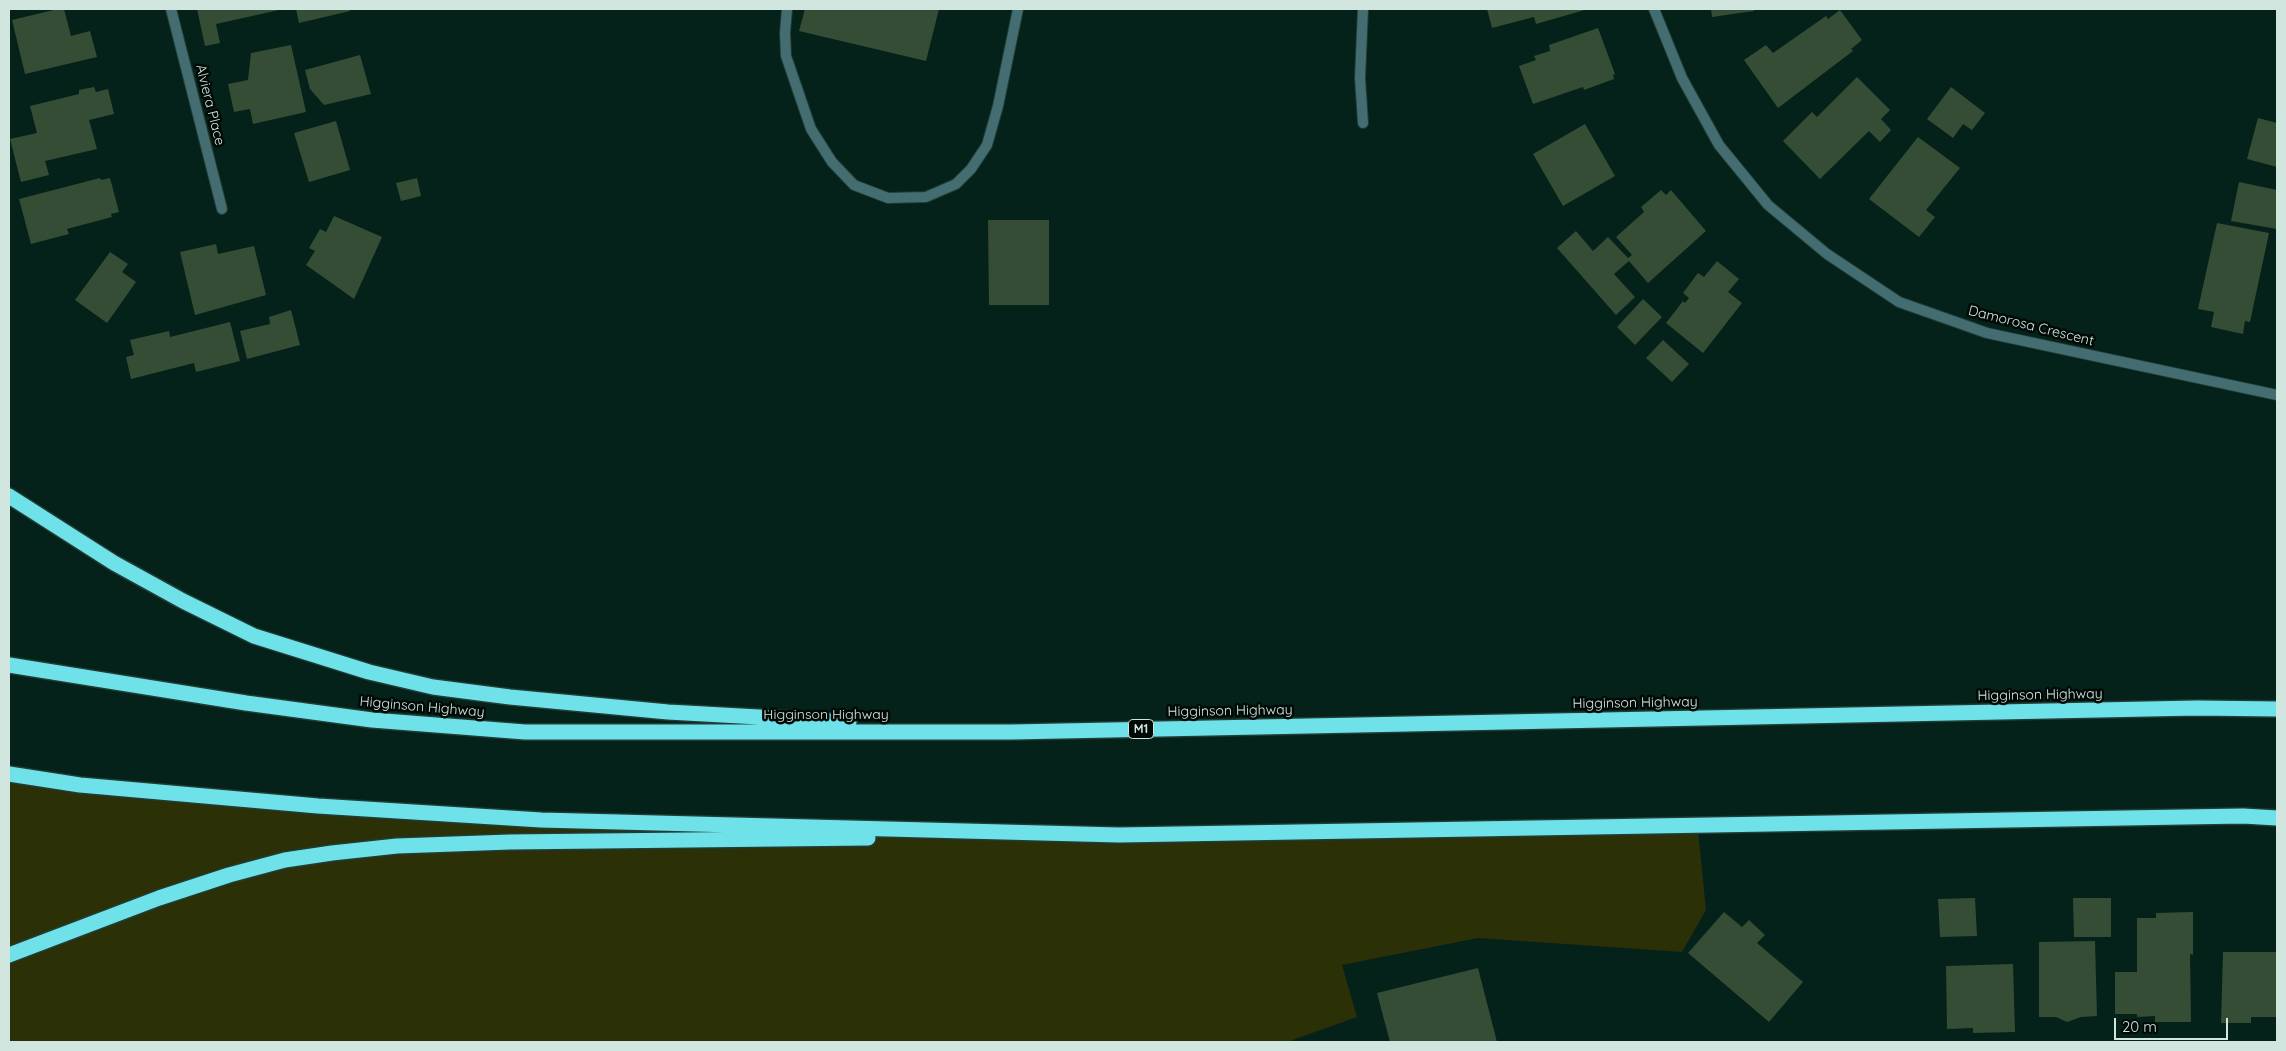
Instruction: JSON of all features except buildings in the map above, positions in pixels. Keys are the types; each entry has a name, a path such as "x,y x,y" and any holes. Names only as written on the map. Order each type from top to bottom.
{"highway":[{"path":"9,496 114,563 183,601 254,636 309,655 433,687 510,697 668,712 1012,732"},
{"name":"Higginson Highway","path":"9,665 246,703 372,720 525,732 1012,732 2187,708 2277,709"},
{"path":"9,774 80,785 318,806 531,819 1119,835"},
{"path":"9,955 159,898 228,875 285,860 397,846 510,842 1119,835 2203,817 2277,818"}],"street":[{"name":"Alviera Place","path":"172,9 222,209"},
{"path":"787,9 786,56 811,129 832,162 854,185 888,198 926,197 956,184 971,168 987,145 1018,9"},
{"path":"1363,9 1360,78 1363,123"},
{"name":"Damorosa Crescent","path":"1654,9 1682,78 1719,145 1768,205 1827,254 1898,302 1987,333 2277,394"}],"green space":[{"path":"9,778 319,811 1123,839 1698,830 1706,910 1682,952 1478,938 1342,965 1357,1017 1287,1042 9,1042"}]}
